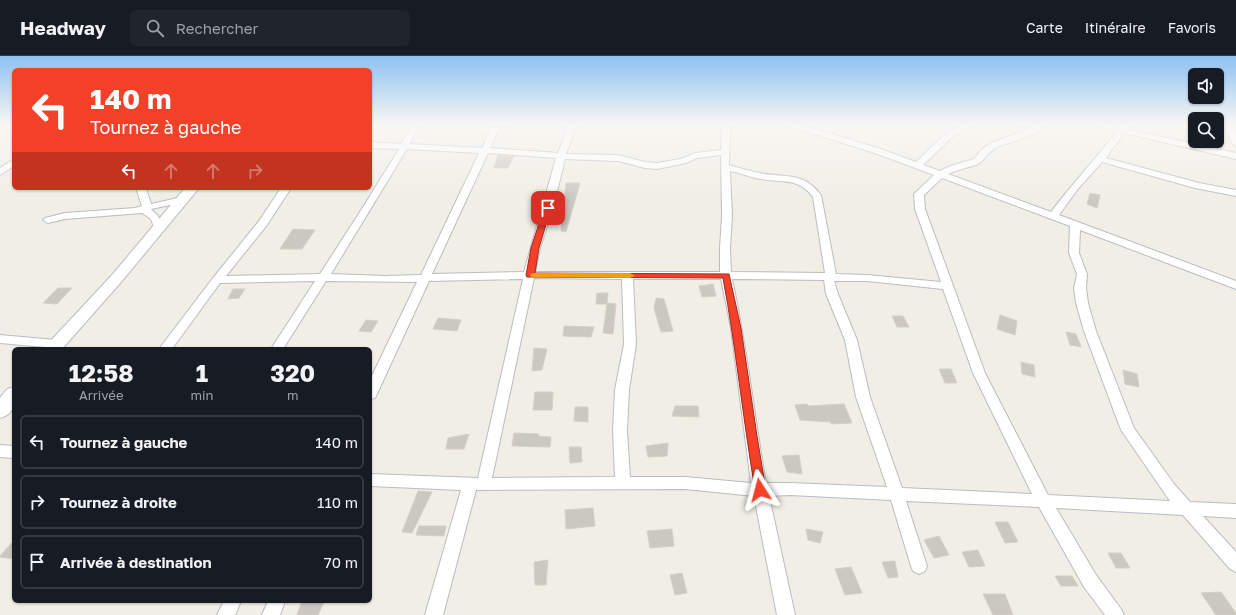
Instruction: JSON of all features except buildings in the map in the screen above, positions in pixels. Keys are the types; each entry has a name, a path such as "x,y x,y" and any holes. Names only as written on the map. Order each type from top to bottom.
{"main road":[{"path":"54,346 117,278 187,194"},
{"path":"0,411 12,396"}],"street":[{"path":"278,347 370,204 402,150"},
{"path":"372,390 485,150"},
{"path":"487,150 561,156 618,158 645,165 657,166 677,162 695,156 725,161 762,176 790,178 800,181 814,191 818,197 821,209 824,238 831,277 829,281 832,294 851,340 863,397 897,495 919,566"},
{"path":"434,615 477,483 505,382 535,248 548,208 563,150"},
{"path":"725,150 728,216 725,248 726,275 737,328 751,436 760,490 786,615"},
{"path":"874,150 1236,285"},
{"path":"917,166 935,150"},
{"path":"987,150 977,161 953,168 940,175 920,194 920,209 979,373 1044,502 1090,581 1114,615"},
{"path":"1053,216 1074,188 1107,150"},
{"path":"1213,150 1236,156"},
{"path":"1100,159 1198,186 1236,194"},
{"path":"0,172 12,163"},
{"path":"142,190 146,208"},
{"path":"167,347 217,280 263,224 285,190"},
{"path":"48,220 58,217 146,208 187,194"},
{"path":"133,210 144,210 149,212 158,221 159,228"},
{"path":"1075,225 1074,252 1082,274 1080,288 1082,303 1090,331 1128,430 1169,489 1236,564"},
{"path":"217,280 323,278 385,279 530,275 726,275 867,278 948,286"},
{"path":"623,482 620,431 622,390 630,344 627,276"},
{"path":"0,339 54,346"},
{"path":"0,451 12,452"},
{"path":"372,480 477,483 685,483 760,490 790,490 1236,511"},
{"path":"226,615 232,603"},
{"path":"271,615 276,603"}],"slow traffic":[{"path":"534,275 630,276"}],"route":[{"path":"548,208 535,248 530,275 726,275 737,328 751,436 760,490"}]}
